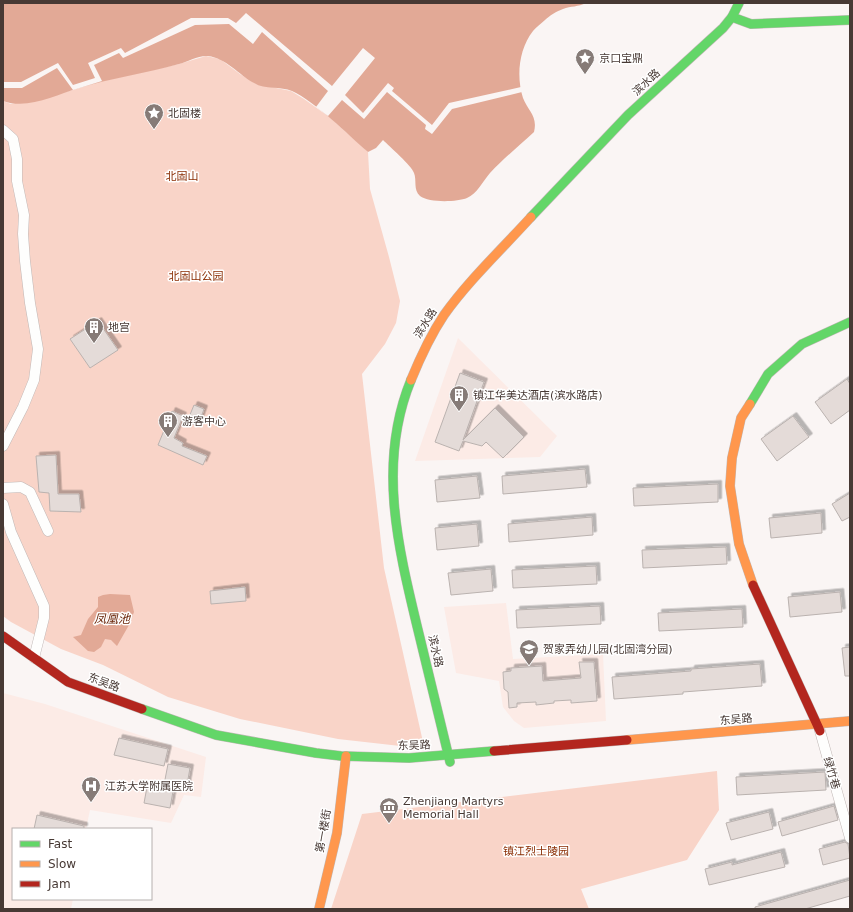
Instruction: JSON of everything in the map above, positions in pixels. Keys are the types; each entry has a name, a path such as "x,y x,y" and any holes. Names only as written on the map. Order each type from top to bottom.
{"street":[{"name":"滨水路","path":"449,759 404,571 395,518 392,481 394,442 403,399 424,348 444,315 476,276 628,115 723,28 732,17 739,3"},
{"path":"732,17 751,24 850,20"},
{"path":"3,130 13,139 17,159 17,181 24,215 23,234 25,261 38,349 34,380 3,446"},
{"path":"818,728 753,585 739,544 730,486 732,458 741,418 768,374 802,344 850,322"},
{"path":"3,488 21,487 30,492 48,530"},
{"path":"3,504 11,532 44,606 44,618 34,658"},
{"name":"东吴路","path":"3,636 68,682 216,735 316,753 345,760"},
{"name":"东吴路","path":"36,670 62,688 213,742 314,760 345,760 408,765 449,759 818,728 850,729"},
{"name":"东吴路","path":"818,728 850,721"},
{"name":"绿竹巷","path":"818,728 850,838"},
{"name":"第一楼街","path":"319,909 337,833 345,760"}],"shaded area":[{"path":"458,338 557,436 540,457 415,461"},
{"name":"贺家弄幼儿园(北固湾分园)","path":"506,603 513,659 603,654 606,721 524,728 514,721 503,707 499,681 456,673 444,607"},
{"name":"江苏大学附属医院","path":"3,693 45,704 206,757 201,797 184,795 171,823 90,810 86,828 12,828 12,900 73,900 71,909 3,909"}],"green space":[{"name":"北固山公园","path":"206,56 220,59 256,84 291,91 328,116 368,152 370,189 400,301 396,323 385,344 362,374 384,568 423,742 418,748 338,739 240,719 168,697 103,665 61,649 11,622 3,616 3,101 11,104 73,90 102,81 179,64"},
{"name":"镇江烈士陵园","path":"717,771 719,810 687,860 581,889 589,909 331,909 362,814"}],"water":[{"path":"3,3 586,3 563,9 551,15 534,30 528,38 522,54 519,72 523,98 535,122 534,132 487,176 471,196 450,201 436,201 424,198 418,194 414,173 405,161 383,140 376,148 368,152 321,110 301,96 292,91 258,85 248,80 227,63 215,57 201,57 167,67 91,84 32,103 22,104 3,101"},
{"name":"凤凰池","path":"110,594 130,595 134,612 129,625 117,646 111,640 105,639 101,647 94,652 88,651 73,637 81,635 88,619 98,607 98,597"}],"pier":[{"path":"246,13 332,86 363,48 375,58 345,95 363,113 388,83 394,88 392,91 432,125 449,103 521,87 522,92 452,109 432,134 425,129 426,125 387,92 364,119 342,100 328,116 316,107 328,91 262,32 253,44 229,24 195,25 123,58 119,53 94,65 102,81 73,90 57,68 22,88 3,88 3,82 21,82 58,63 73,85 95,78 88,63 121,48 125,53 191,18 228,18 236,23"}],"building":[{"name":"地宫","path":"98,321 118,350 90,368 70,339"},
{"path":"460,373 484,382 463,440 495,408 524,437 503,458 486,442 482,446 463,441 459,451 435,442"},
{"path":"847,379 850,384 850,410 831,424 815,402"},
{"path":"194,405 204,409 198,426 187,422"},
{"name":"游客中心","path":"172,411 183,416 174,438 183,443 182,446 207,456 203,465 158,445"},
{"path":"793,416 809,437 777,461 761,439"},
{"path":"56,455 58,494 79,494 81,512 50,511 49,493 39,492 36,456"},
{"path":"585,469 587,487 503,494 502,476"},
{"path":"477,476 480,498 437,502 435,480"},
{"path":"718,484 718,502 634,506 633,488"},
{"path":"850,493 850,517 842,521 832,504"},
{"path":"821,513 822,533 771,538 769,518"},
{"path":"592,517 593,535 509,542 508,524"},
{"path":"477,524 479,546 437,550 435,528"},
{"path":"726,547 727,564 643,568 642,550"},
{"path":"596,566 597,584 513,588 512,570"},
{"path":"491,569 493,591 451,595 448,573"},
{"path":"245,587 246,601 211,604 210,591"},
{"path":"840,592 842,612 790,617 788,597"},
{"path":"600,606 601,624 517,628 516,610"},
{"path":"742,609 743,627 659,631 658,613"},
{"path":"850,647 850,676 845,676 842,648"},
{"path":"579,662 594,662 597,701 571,703 571,700 554,701 554,703 536,705 536,702 517,703 517,707 509,708 508,692 504,689 503,672 511,671 511,668 542,666 543,681 581,678"},
{"path":"760,664 762,686 614,699 612,677"},
{"path":"119,738 168,749 164,766 114,755"},
{"path":"168,764 190,768 187,785 174,786 170,808 144,803 147,787 163,790"},
{"path":"825,772 826,790 737,795 736,777"},
{"path":"834,806 838,820 782,836 778,822"},
{"path":"769,812 773,829 731,840 726,823"},
{"path":"37,815 84,826 84,828 34,828"},
{"path":"845,842 848,844 850,858 823,865 819,849"},
{"path":"781,852 785,867 709,885 705,869 732,862 732,865"},
{"path":"850,880 850,896 805,909 755,909 755,907"}],"traffic: fast":[{"path":"531,217 628,115 723,28 732,17 739,3"},
{"path":"732,17 751,24 850,20"},
{"path":"750,404 768,374 802,344 850,322"},
{"path":"411,380 401,411 395,442 393,474 394,505 404,568 450,762"},
{"path":"142,709 216,735 341,756 409,758 494,751"}],"traffic: slow":[{"path":"411,380 434,331 444,315 475,277 531,217"},
{"path":"750,404 741,418 732,458 730,486 739,544 753,585"},
{"path":"627,740 850,721"},
{"path":"319,909 337,833 346,756"}],"traffic: jam":[{"path":"753,585 820,731"},
{"path":"3,636 68,682 142,709"},
{"path":"494,751 627,740"}],"place":[{"name":"京口宝鼎","path":"585,75"},
{"name":"北固楼","path":"154,130"},
{"name":"地宫","path":"94,344"},
{"name":"镇江华美达酒店(滨水路店)","path":"459,412"},
{"name":"游客中心","path":"168,438"},
{"name":"贺家弄幼儿园(北固湾分园)","path":"529,666"},
{"name":"江苏大学附属医院","path":"91,803"},
{"name":"Zhenjiang Martyrs Memorial Hall","path":"389,824"}],"park label":[{"name":"北固山","path":"182,176"}]}
